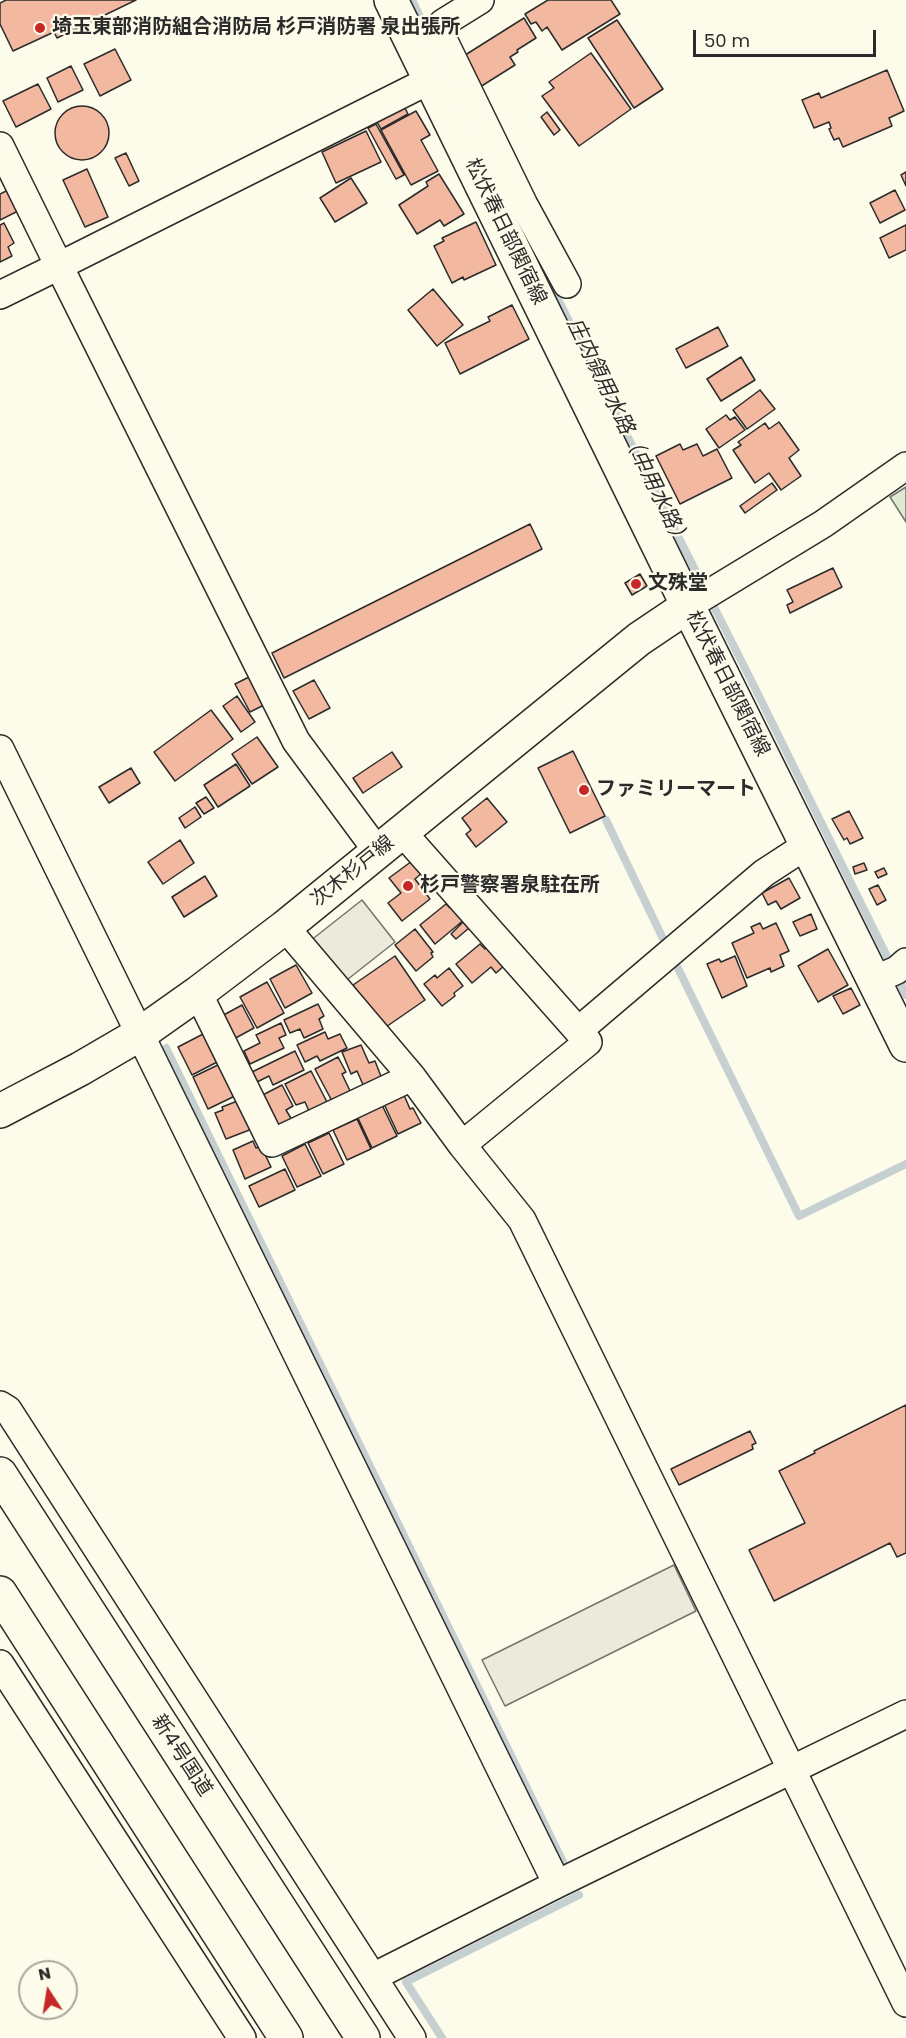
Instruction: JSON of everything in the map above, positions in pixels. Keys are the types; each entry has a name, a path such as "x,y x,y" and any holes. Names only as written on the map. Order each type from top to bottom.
{"main road":[{"name":"松伏春日部関宿線","path":"391,0 430,80 461,110 688,606 906,1045"},
{"name":"次木杉戸線","path":"0,1111 140,1034 198,993 285,927 639,639 688,606"},
{"name":"新4号国道","path":"0,1474 363,2038"},
{"path":"0,1593 286,2038"}],"street":[{"path":"480,0 443,23 441,35 461,110 524,205 567,284"},
{"path":"0,295 430,80"},
{"path":"0,146 296,741 390,842 588,1042 462,1145"},
{"path":"688,606 822,524 906,466"},
{"path":"0,749 557,1884"},
{"path":"578,1031 764,873 807,845"},
{"path":"285,927 412,1077 462,1145 522,1220 906,2003"},
{"path":"874,980 897,970 906,962"},
{"path":"198,993 272,1143 412,1077"},
{"path":"0,1405 8,1410 412,2038"},
{"path":"0,1664 241,2038"},
{"path":"373,1977 557,1884 906,1714"}],"green space":[{"path":"906,487 906,522 890,497"}],"shaded area":[{"path":"362,900 395,942 343,983 310,941"},
{"path":"674,1565 696,1611 505,1706 482,1660"}],"building":[{"name":"埼玉東部消防組合消防局 杉戸消防署 泉出張所","path":"6,0 136,0 57,38 54,32 13,51 0,24 0,3"},
{"path":"548,0 611,0 620,14 562,50 547,27 542,31 536,22 531,24 525,14"},
{"path":"524,18 536,38 510,57 515,65 480,87 462,57"},
{"path":"617,20 663,89 634,108 588,38"},
{"path":"115,49 131,80 100,96 84,64"},
{"path":"591,53 631,109 579,146 542,96 554,88 549,82"},
{"path":"71,66 83,90 58,102 47,78"},
{"path":"887,70 904,111 889,118 892,126 843,147 839,138 834,140 829,129 831,128 829,122 814,128 802,100 819,93 821,98"},
{"path":"38,84 51,109 16,127 3,101"},
{"path":"82,106 92,108 101,114 107,123 109,133 107,143 101,152 92,158 82,160 72,158 63,152 57,143 55,133 57,123 63,114 72,108"},
{"path":"405,108 408,114 381,129 377,122"},
{"path":"416,111 430,135 421,140 438,171 411,185 381,130"},
{"path":"547,112 560,130 554,135 541,117"},
{"path":"376,124 404,175 396,179 368,128"},
{"path":"366,131 381,162 336,183 322,152"},
{"path":"126,153 139,181 129,186 115,158"},
{"path":"87,169 108,217 85,227 63,180"},
{"path":"906,172 906,186 901,175"},
{"path":"439,174 464,214 444,226 440,220 417,234 399,205 428,186 426,182"},
{"path":"351,178 367,203 335,222 320,198"},
{"path":"8,190 18,211 0,220 0,194"},
{"path":"895,190 905,210 880,223 870,203"},
{"path":"476,222 496,265 452,283 434,246 444,241 442,238"},
{"path":"4,223 14,243 8,247 12,256 0,262 0,225"},
{"path":"906,225 906,250 889,258 880,238"},
{"path":"433,289 463,325 437,346 408,310"},
{"path":"512,305 529,339 460,374 445,343 490,321 488,317"},
{"path":"718,327 728,346 686,368 676,349"},
{"path":"741,357 755,380 721,401 707,379"},
{"path":"760,390 775,409 747,429 733,410"},
{"path":"726,415 730,420 735,417 745,430 719,448 706,429"},
{"path":"779,422 799,450 789,458 801,476 781,490 769,473 755,483 733,450 741,445 738,442 765,423 769,429"},
{"path":"680,444 683,450 697,444 703,456 717,449 732,478 680,504 656,456"},
{"path":"772,483 777,490 745,513 740,506"},
{"path":"530,524 542,549 284,678 272,653"},
{"path":"833,568 842,587 790,613 787,605 793,602 787,590"},
{"name":"文殊堂","path":"640,574 647,586 632,595 625,583"},
{"path":"249,677 264,705 250,712 235,684"},
{"path":"314,680 330,708 309,719 293,691"},
{"path":"237,696 255,722 241,732 223,706"},
{"path":"211,710 233,739 175,781 154,752"},
{"path":"257,737 278,767 252,784 232,754"},
{"path":"573,751 605,816 570,833 538,768"},
{"path":"392,752 402,767 363,793 353,778"},
{"path":"236,764 250,786 218,807 204,785"},
{"path":"131,768 140,783 109,803 99,787"},
{"path":"206,797 214,808 204,814 196,803"},
{"path":"487,798 507,822 476,847 466,834 471,830 462,818"},
{"path":"195,807 201,817 185,828 179,818"},
{"path":"849,811 863,838 850,844 847,838 844,840 832,819"},
{"path":"180,840 194,863 163,884 148,862"},
{"name":"杉戸警察署泉駐在所","path":"412,861 422,873 415,879 430,899 402,921 388,903 401,893 389,878"},
{"path":"864,863 867,870 855,874 853,867"},
{"path":"884,868 887,874 878,878 875,872"},
{"path":"205,876 217,896 184,917 172,897"},
{"path":"789,878 800,898 781,909 776,901 768,905 762,893"},
{"path":"878,885 886,900 877,905 869,889"},
{"path":"446,904 450,908 454,905 465,919 435,944 420,925"},
{"path":"811,914 817,929 800,936 793,922"},
{"path":"463,922 469,928 456,939 451,934"},
{"path":"760,923 763,929 776,923 789,951 780,955 784,966 771,972 770,968 747,978 732,943 754,933 751,927"},
{"path":"415,929 433,952 431,953 433,957 416,971 395,945"},
{"path":"480,944 485,949 490,945 506,964 496,973 491,967 472,983 456,964"},
{"path":"828,949 848,985 818,1002 798,966"},
{"path":"395,956 425,1000 383,1029 353,985"},
{"path":"735,956 747,986 722,998 707,964 719,959 721,962"},
{"path":"296,965 312,993 285,1008 270,979"},
{"path":"449,968 463,986 442,1006 424,984 435,975 437,978"},
{"path":"267,982 284,1013 257,1028 240,997"},
{"path":"851,988 860,1005 843,1014 833,996"},
{"path":"318,1004 324,1016 319,1019 323,1029 304,1038 300,1029 290,1033 284,1020"},
{"path":"242,1005 254,1028 232,1040 220,1017"},
{"path":"281,1023 286,1035 279,1038 284,1048 250,1064 244,1051 260,1043 256,1035"},
{"path":"207,1032 221,1060 192,1075 178,1047"},
{"path":"325,1032 328,1039 340,1034 347,1048 320,1061 317,1056 305,1062 297,1045"},
{"path":"361,1045 369,1063 375,1061 382,1079 364,1087 357,1071 351,1074 342,1052"},
{"path":"295,1051 304,1070 273,1085 269,1076 257,1082 252,1072"},
{"path":"338,1057 346,1072 342,1074 351,1093 333,1103 315,1069"},
{"path":"222,1063 237,1095 208,1109 193,1077"},
{"path":"311,1071 327,1102 309,1111 305,1102 296,1105 285,1084"},
{"path":"282,1085 293,1106 286,1110 292,1120 274,1130 257,1098"},
{"path":"404,1095 410,1109 413,1108 421,1123 398,1134 384,1104"},
{"path":"240,1100 252,1129 226,1139 215,1113 223,1110 222,1107"},
{"path":"382,1105 397,1136 372,1148 357,1116"},
{"path":"357,1119 371,1149 347,1160 333,1130"},
{"path":"329,1133 344,1164 323,1174 308,1143"},
{"path":"253,1141 256,1148 261,1146 271,1167 245,1179 233,1150"},
{"path":"305,1144 321,1176 297,1187 282,1156"},
{"path":"285,1169 295,1190 259,1207 249,1186"},
{"path":"906,1405 906,1553 897,1557 890,1543 774,1601 749,1550 805,1523 779,1471"},
{"path":"750,1431 756,1443 752,1445 753,1449 679,1485 671,1469"}],"waterway":[{"name":"庄内領用水路（中用水路）","path":"412,0 432,42"},
{"name":"庄内領用水路（中用水路）","path":"533,250 753,684 906,995"},
{"path":"606,820 667,947"},
{"path":"673,958 799,1216 906,1164"},
{"path":"166,1048 564,1864"},
{"path":"442,2038 406,1982 579,1895"}],"place":[{"name":"埼玉東部消防組合消防局 杉戸消防署 泉出張所","path":"40,28"},
{"name":"文殊堂","path":"636,584"},
{"name":"ファミリーマート","path":"584,790"},
{"name":"杉戸警察署泉駐在所","path":"408,886"}]}
